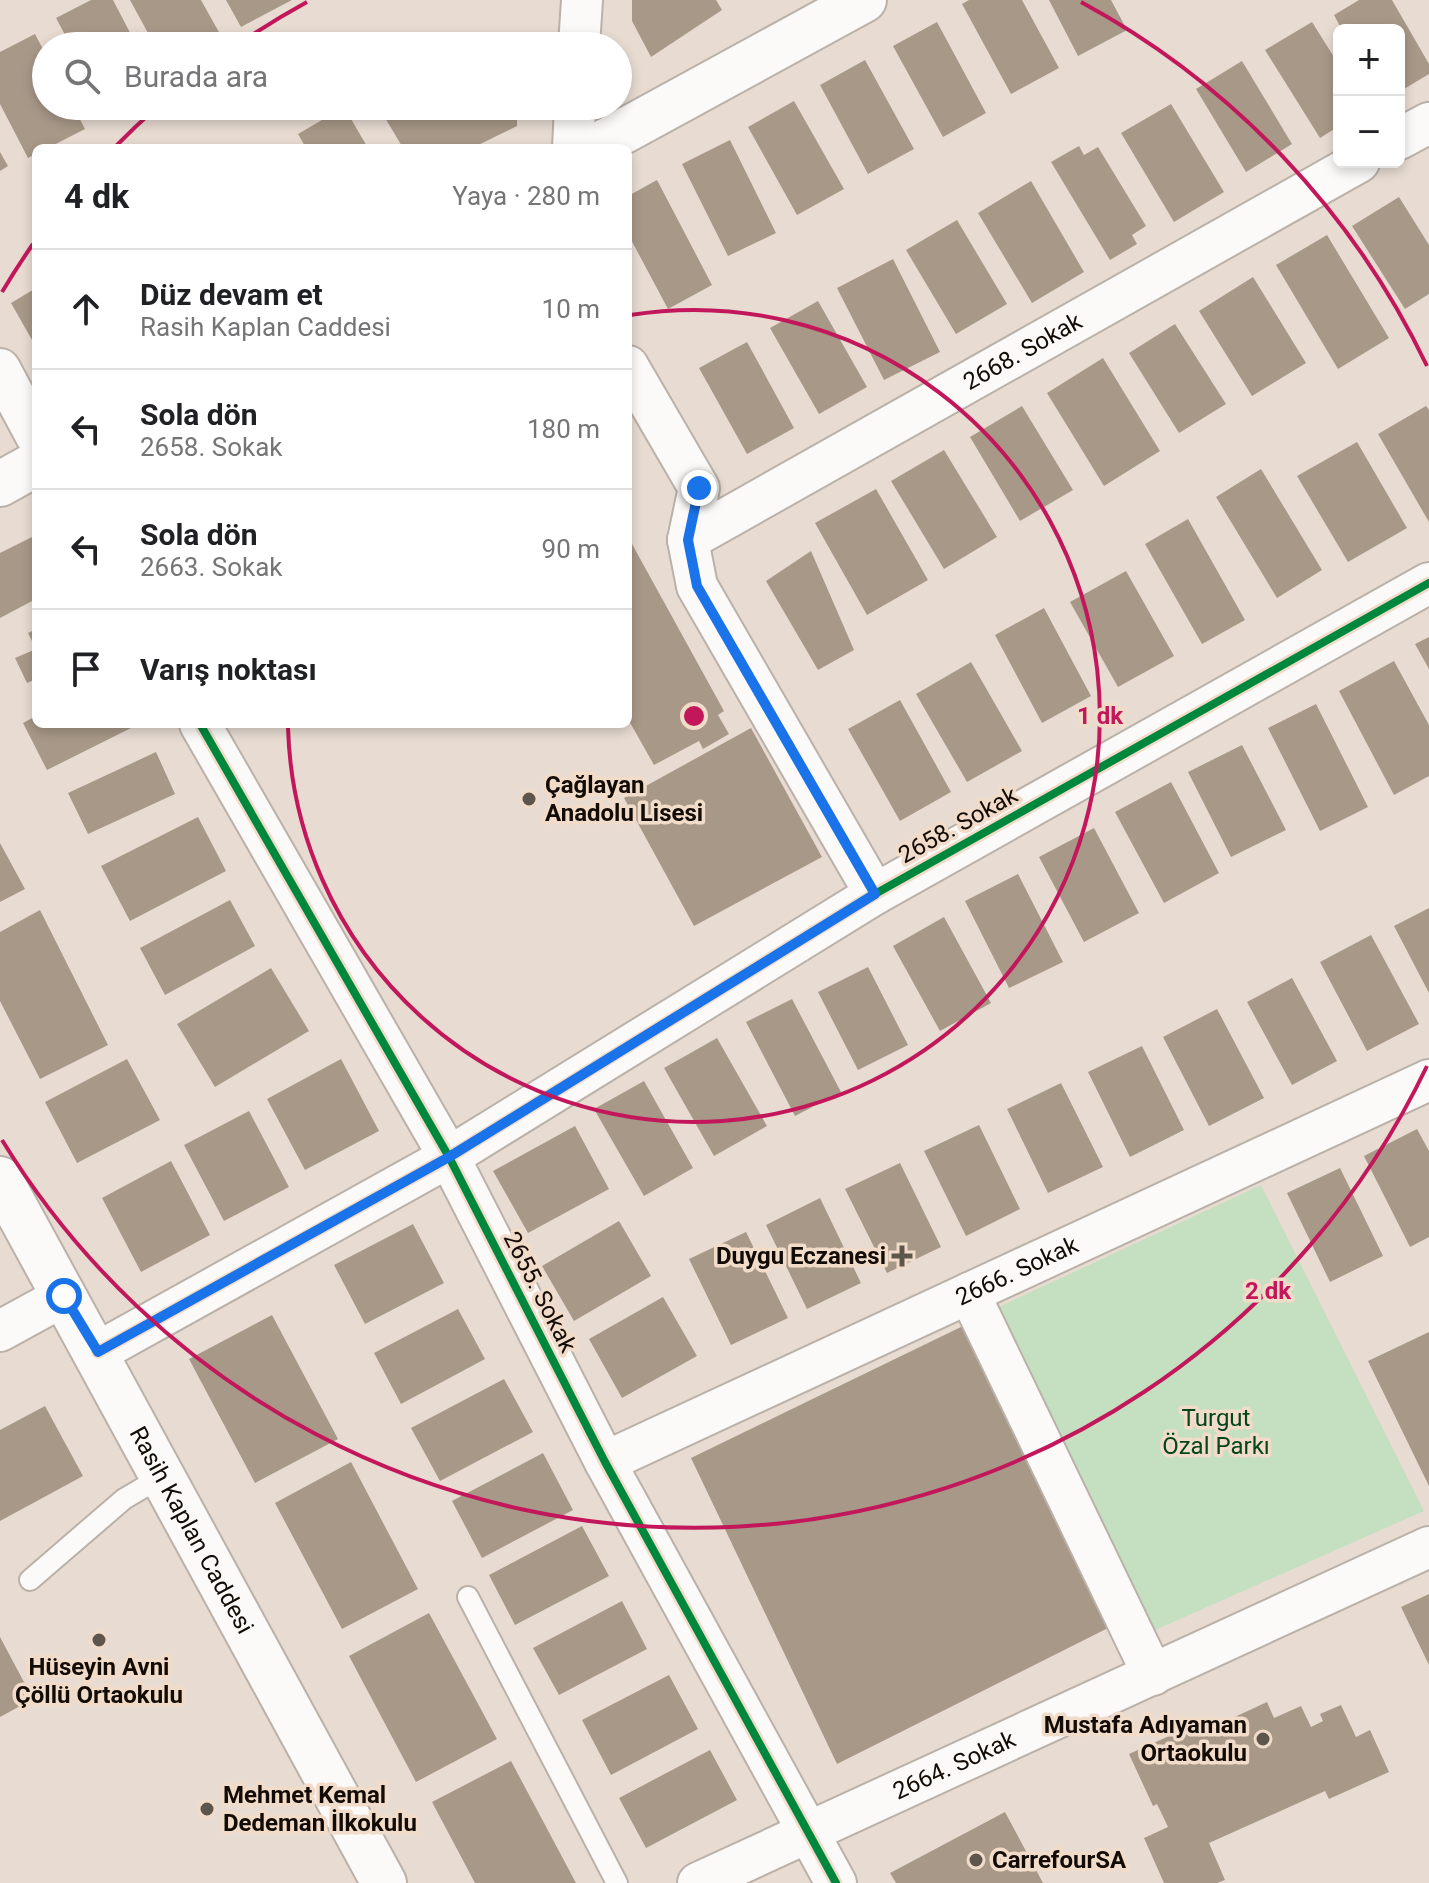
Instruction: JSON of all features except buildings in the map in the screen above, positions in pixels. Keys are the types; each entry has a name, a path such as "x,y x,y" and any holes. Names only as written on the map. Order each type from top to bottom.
{"street":[{"path":"580,32 582,0"},
{"path":"600,144 864,0"},
{"path":"573,144 574,120"},
{"path":"1405,136 1429,123"},
{"name":"2668. Sokak","path":"688,540 1348,168"},
{"path":"0,369 32,429"},
{"path":"632,373 699,488 688,540 697,586 875,894"},
{"path":"0,484 32,466"},
{"name":"2658. Sokak","path":"98,1352 449,1157 875,894 1429,583"},
{"name":"2655. Sokak","path":"202,728 449,1157 605,1462 836,1883"},
{"name":"2666. Sokak","path":"605,1462 1429,1080"},
{"name":"Rasih Kaplan Caddesi","path":"0,1179 98,1352 384,1883"},
{"path":"969,1293 1153,1675"},
{"path":"0,1331 64,1296"},
{"name":"2664. Sokak","path":"698,1883 1429,1547"}],"lane":[{"path":"30,1580 124,1499 163,1476"},
{"path":"468,1597 617,1883"}],"green space":[{"name":"Turgut Özal Parkı","path":"1261,1185 1424,1511 1146,1634 992,1310"}],"cycle path":[{"path":"98,1352 449,1157 875,894 1429,583"},
{"path":"202,728 449,1157 605,1462 836,1883"}],"place":[{"name":"Çağlayan Anadolu Lisesi","path":"529,799"},
{"name":"Duygu Eczanesi","path":"902,1256"},
{"name":"Hüseyin Avni Çöllü Ortaokulu","path":"99,1640"},
{"name":"Mustafa Adıyaman Ortaokulu","path":"1263,1739"},
{"name":"Mehmet Kemal Dedeman İlkokulu","path":"207,1809"},
{"name":"CarrefourSA","path":"976,1860"}],"route":[{"path":"64,1296 98,1352 449,1157 875,894 697,586 688,540 699,488"}]}
